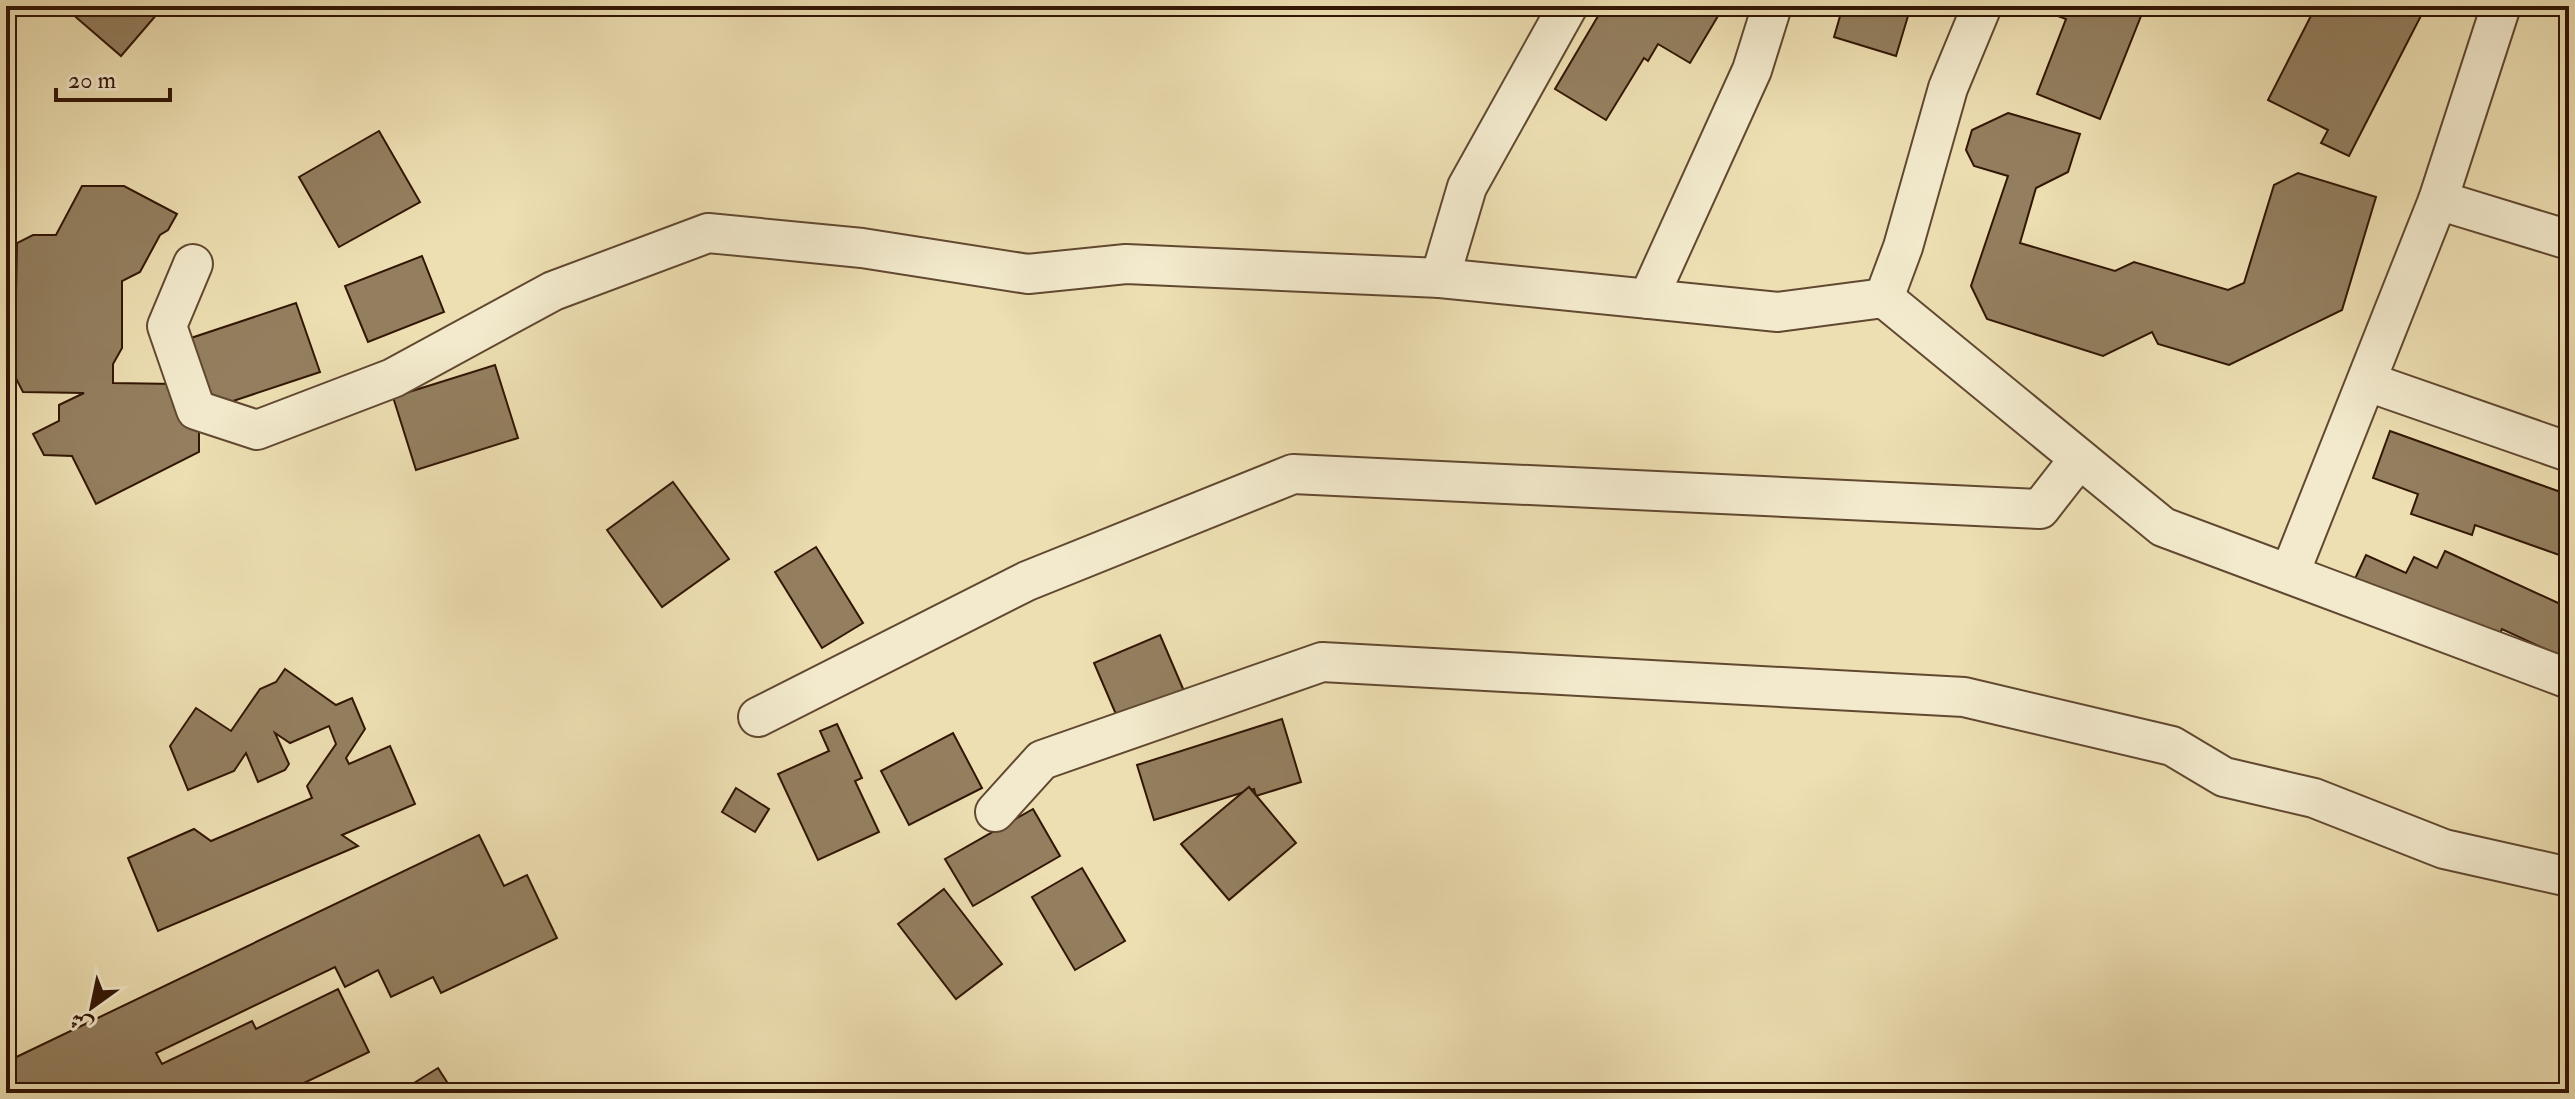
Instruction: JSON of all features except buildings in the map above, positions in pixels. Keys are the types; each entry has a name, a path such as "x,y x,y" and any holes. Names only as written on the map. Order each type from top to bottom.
{"street":[{"path":"1440,278 1467,187 1568,6"},
{"path":"1648,299 1752,70 1772,6"},
{"path":"1884,298 1903,247 1948,88 1982,6"},
{"path":"2290,573 2438,200 2501,6"},
{"path":"2438,200 2569,240"},
{"path":"193,264 167,326 196,410 257,430 393,378 553,291 708,233 862,248 1028,274 1126,264 1440,278 1778,312 1884,298 2163,527 2569,679"},
{"path":"2368,382 2569,452"},
{"path":"758,717 1027,581 1293,474 2040,509 2079,459"},
{"path":"995,812 1042,760 1322,662 1964,697 2172,746 2224,777 2314,798 2444,849 2569,877"}]}
